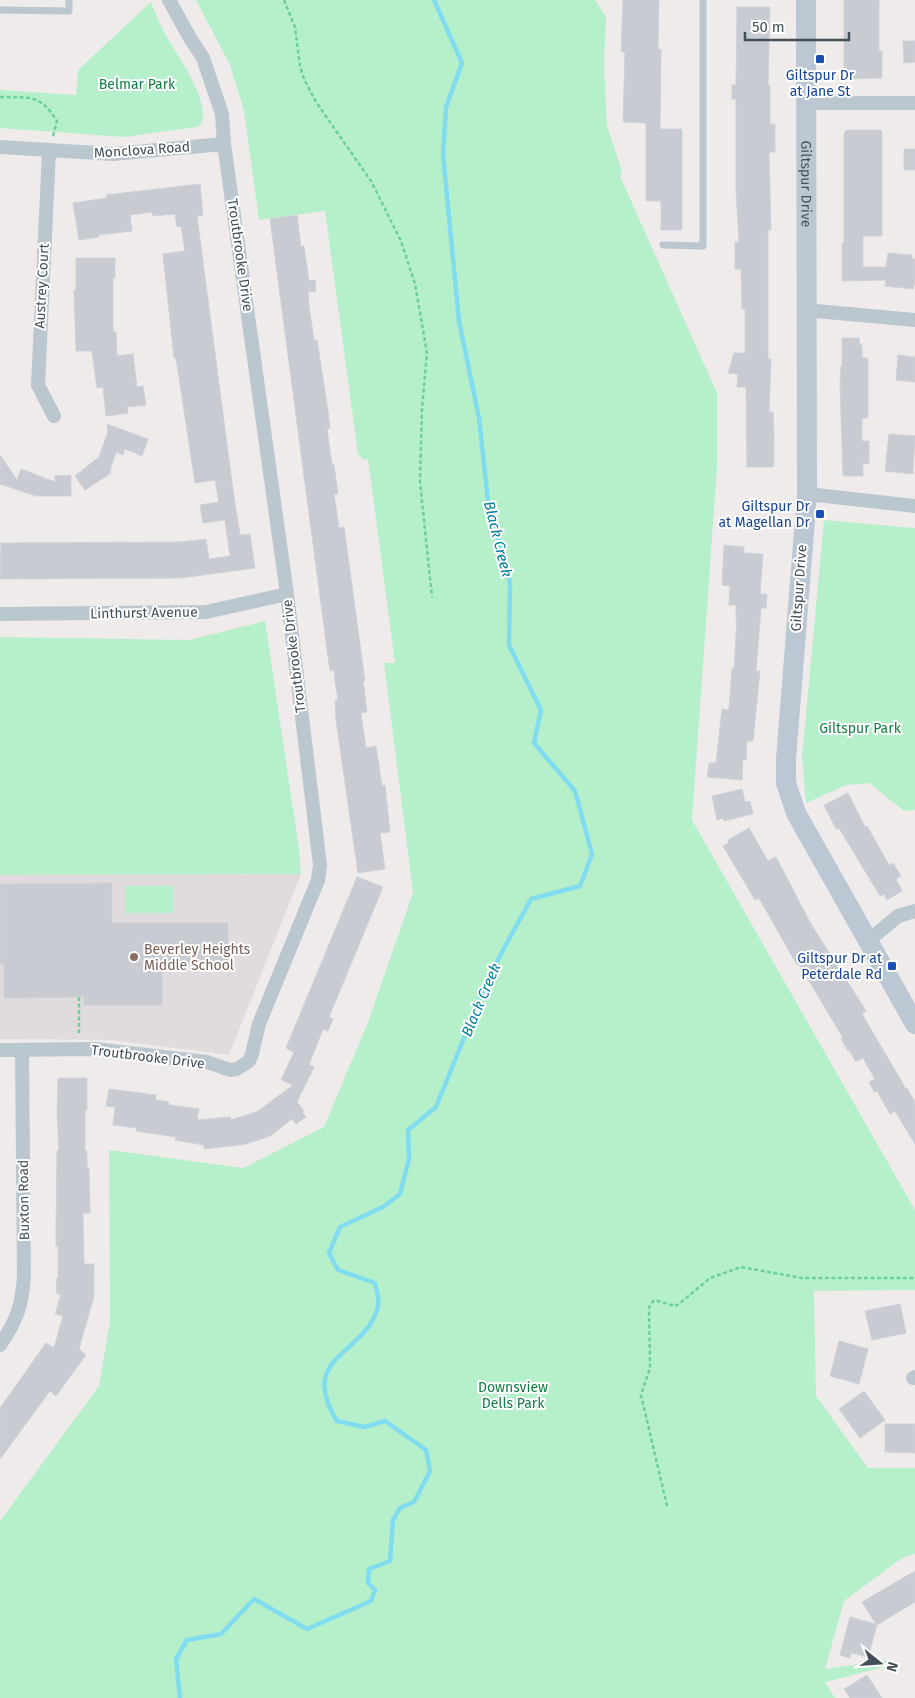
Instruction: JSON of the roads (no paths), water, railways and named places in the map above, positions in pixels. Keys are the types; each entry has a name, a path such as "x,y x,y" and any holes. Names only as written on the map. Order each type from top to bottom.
{"street":[{"name":"Troutbrooke Drive","path":"0,1050 95,1049 207,1062 230,1070 237,1069 249,1061 252,1054 259,1024 318,880 320,865 287,594 224,144 222,114 203,58 169,0"},
{"name":"Giltspur Drive","path":"806,0 805,310 807,494 786,759 786,783 796,813 915,1024"},
{"path":"805,103 915,103"},
{"name":"Monclova Road","path":"0,147 113,154 224,144"},
{"name":"Austrey Court","path":"49,151 38,385 54,416"},
{"path":"805,310 915,320"},
{"path":"807,494 915,506"},
{"name":"Linthurst Avenue","path":"0,614 206,612 287,594"},
{"path":"868,941 898,916 915,911"},
{"name":"Buxton Road","path":"0,1345 18,1316 23,1295 22,1050"}],"lane":[{"path":"0,10 69,11 69,0"},
{"path":"663,245 703,246 703,0"}],"waterway":[{"name":"Black Creek","path":"180,1698 176,1659 187,1640 221,1634 254,1599 307,1629 371,1601 375,1590 368,1583 369,1569 390,1561 393,1520 400,1508 414,1502 430,1471 426,1450 385,1421 364,1427 337,1421 327,1399 325,1382 329,1369 371,1322 378,1306 378,1297 375,1283 338,1270 329,1253 340,1227 383,1207 400,1194 409,1159 408,1130 436,1107 490,974 531,899 580,886 592,854 575,791 534,743 541,710 509,645 510,582 488,501 479,418 459,321 443,155 446,107 462,63 434,0"}],"place":[{"name":"Giltspur Dr at Jane St","path":"820,59"},
{"name":"Giltspur Dr at Magellan Dr","path":"820,514"},
{"name":"Beverley Heights Middle School","path":"134,957"},
{"name":"Giltspur Dr at Peterdale Rd","path":"892,966"}],"park label":[{"name":"Belmar Park","path":"137,84"},
{"name":"Giltspur Park","path":"860,728"},
{"name":"Downsview Dells Park","path":"513,1395"}]}
